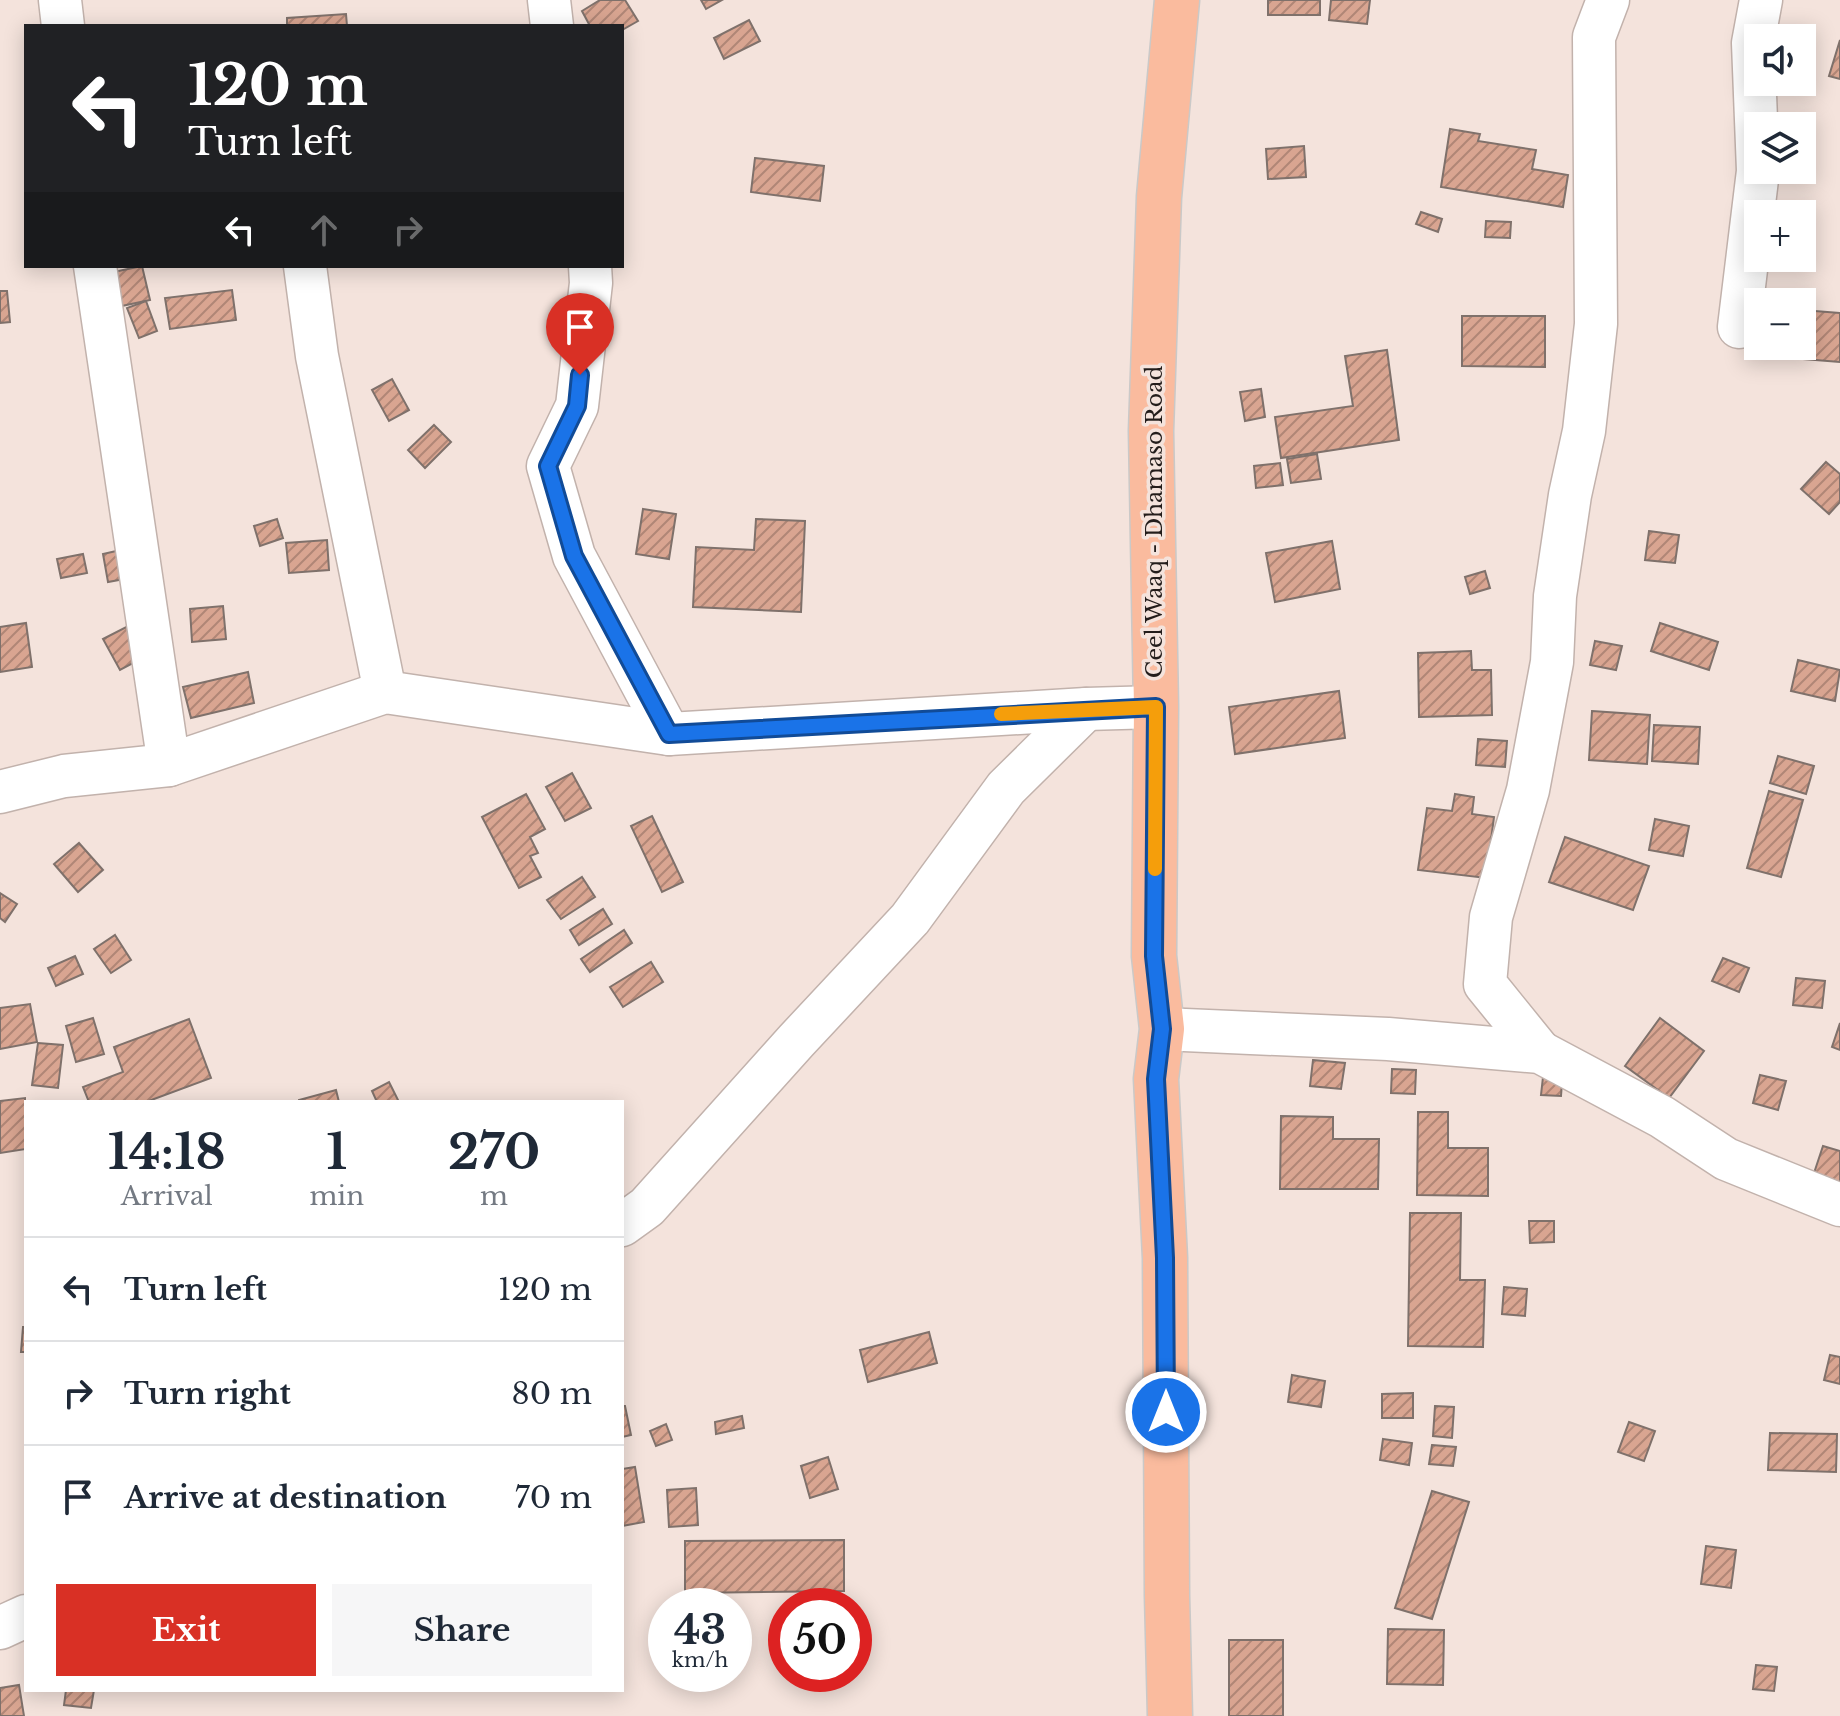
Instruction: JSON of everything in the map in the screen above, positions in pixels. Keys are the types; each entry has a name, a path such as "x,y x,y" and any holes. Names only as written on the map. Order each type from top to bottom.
{"main road":[{"name":"Ceel Waaq - Dhamaso Road","path":"1170,1716 1165,1258 1156,1079 1162,1029 1154,956 1156,707 1151,431 1159,197 1177,0"}],"street":[{"path":"60,0 63,24"},
{"path":"549,0 552,24"},
{"path":"1608,0 1594,37 1596,324 1584,431 1570,495 1555,596 1552,662 1528,790 1491,917 1485,984 1540,1052 1662,1117 1726,1159 1840,1205"},
{"path":"1739,327 1758,171 1753,43 1761,0"},
{"path":"95,268 169,765"},
{"path":"305,268 317,356 385,692"},
{"path":"590,268 577,406 548,466 574,556 669,734"},
{"path":"0,792 64,776 169,765 385,692 669,734 1156,707"},
{"path":"624,1224 647,1207 910,919 1006,788 1086,709"},
{"path":"1162,1029 1388,1039 1540,1052"},
{"path":"0,1628 24,1617"}],"building":[{"path":"600,0 625,0 638,21 624,29 624,24 589,24 582,11"},
{"path":"701,0 722,0 706,9"},
{"path":"1268,0 1320,0 1320,15 1268,15"},
{"path":"1331,0 1370,0 1367,24 1329,20"},
{"path":"346,14 347,24 287,24 287,18"},
{"path":"749,20 760,41 724,59 714,38"},
{"path":"1840,40 1840,79 1829,76"},
{"path":"1450,129 1480,134 1478,141 1536,150 1532,169 1568,175 1563,207 1441,187"},
{"path":"1304,146 1306,177 1268,179 1266,149"},
{"path":"755,158 824,166 820,201 751,192"},
{"path":"1421,212 1442,219 1438,232 1416,224"},
{"path":"1486,221 1511,222 1510,238 1485,237"},
{"path":"142,268 150,300 117,307 109,273"},
{"path":"232,290 236,320 170,329 165,298"},
{"path":"0,291 7,291 10,322 0,323"},
{"path":"146,301 157,331 139,338 127,308"},
{"path":"1816,311 1840,313 1840,362 1815,360"},
{"path":"1462,316 1545,316 1545,367 1462,366"},
{"path":"1387,350 1399,440 1281,458 1275,417 1353,406 1345,356"},
{"path":"392,379 409,410 389,421 372,390"},
{"path":"1261,389 1265,417 1245,421 1240,392"},
{"path":"434,425 451,442 425,468 408,450"},
{"path":"1317,454 1321,479 1291,483 1287,459"},
{"path":"1826,462 1840,474 1840,502 1829,514 1801,489"},
{"path":"1280,463 1283,485 1256,488 1254,466"},
{"path":"643,509 676,514 669,559 636,554"},
{"path":"277,519 283,538 260,546 254,526"},
{"path":"756,519 805,521 801,612 693,607 696,547 754,550"},
{"path":"1649,531 1679,535 1675,563 1645,560"},
{"path":"327,540 329,570 289,573 286,543"},
{"path":"1332,541 1340,589 1275,602 1266,553"},
{"path":"125,549 130,578 108,582 103,554"},
{"path":"83,554 87,573 61,578 57,559"},
{"path":"1485,571 1490,588 1470,594 1465,577"},
{"path":"223,606 226,639 192,642 190,609"},
{"path":"26,623 32,667 0,672 0,627"},
{"path":"134,623 150,654 120,670 103,639"},
{"path":"1660,623 1718,642 1709,670 1651,651"},
{"path":"1595,641 1622,646 1616,670 1590,665"},
{"path":"1471,651 1472,670 1491,670 1492,715 1419,717 1418,653"},
{"path":"1798,660 1840,670 1835,701 1791,691"},
{"path":"248,672 254,703 191,718 183,687"},
{"path":"1339,691 1345,738 1235,754 1229,707"},
{"path":"1592,711 1650,715 1647,764 1589,760"},
{"path":"1654,725 1700,727 1698,764 1652,761"},
{"path":"1478,739 1507,741 1505,767 1476,765"},
{"path":"1778,756 1814,766 1806,794 1770,783"},
{"path":"572,773 591,808 565,821 546,787"},
{"path":"1769,791 1803,800 1781,877 1747,868"},
{"path":"526,794 545,829 530,837 538,853 530,856 541,877 519,888 482,817"},
{"path":"1455,794 1474,797 1472,814 1494,817 1486,878 1418,870 1427,808 1452,811"},
{"path":"652,816 683,882 662,892 631,826"},
{"path":"1655,819 1689,826 1683,856 1649,850"},
{"path":"1565,837 1649,866 1633,910 1549,882"},
{"path":"79,843 103,870 78,892 54,864"},
{"path":"582,877 595,897 561,919 547,900"},
{"path":"0,893 17,904 5,922 0,918"},
{"path":"603,909 612,924 579,945 570,930"},
{"path":"624,930 632,943 590,972 581,959"},
{"path":"115,935 131,960 111,973 94,949"},
{"path":"75,956 83,974 56,986 48,968"},
{"path":"1723,958 1749,968 1739,992 1712,981"},
{"path":"651,962 663,982 623,1007 610,987"},
{"path":"1796,978 1825,981 1822,1008 1793,1005"},
{"path":"30,1004 37,1042 0,1049 0,1008"},
{"path":"93,1018 104,1054 76,1062 66,1026"},
{"path":"1660,1018 1704,1051 1669,1098 1625,1066"},
{"path":"189,1019 211,1078 151,1100 88,1100 83,1087 123,1072 114,1047"},
{"path":"1840,1023 1840,1050 1832,1047"},
{"path":"38,1043 63,1045 58,1088 32,1085"},
{"path":"1313,1060 1345,1063 1341,1089 1310,1086"},
{"path":"1544,1068 1563,1069 1561,1096 1541,1095"},
{"path":"1392,1069 1416,1070 1415,1094 1391,1093"},
{"path":"1760,1075 1786,1081 1778,1110 1753,1103"},
{"path":"389,1082 398,1100 376,1100 372,1091"},
{"path":"336,1090 338,1100 299,1100"},
{"path":"25,1098 24,1149 0,1153 0,1101"},
{"path":"1418,1112 1448,1112 1448,1148 1488,1148 1488,1196 1417,1195"},
{"path":"1281,1116 1333,1117 1333,1139 1379,1139 1378,1189 1280,1189"},
{"path":"1823,1146 1840,1151 1840,1185 1813,1176"},
{"path":"1410,1213 1461,1213 1460,1280 1485,1280 1483,1347 1408,1346"},
{"path":"1529,1221 1554,1221 1554,1242 1530,1243"},
{"path":"1504,1287 1527,1289 1525,1316 1502,1314"},
{"path":"23,1327 24,1327 24,1352 21,1352"},
{"path":"929,1332 937,1363 868,1382 860,1350"},
{"path":"1830,1355 1840,1357 1840,1384 1824,1380"},
{"path":"1292,1375 1325,1381 1321,1407 1288,1402"},
{"path":"1413,1393 1413,1418 1382,1418 1382,1394"},
{"path":"624,1406 625,1406 631,1435 624,1437"},
{"path":"1435,1406 1454,1407 1452,1438 1433,1436"},
{"path":"742,1416 744,1428 716,1434 715,1422"},
{"path":"1629,1422 1655,1431 1644,1461 1618,1452"},
{"path":"666,1424 672,1440 656,1446 650,1431"},
{"path":"1770,1433 1837,1434 1836,1472 1768,1470"},
{"path":"1383,1439 1412,1443 1409,1465 1380,1460"},
{"path":"1432,1445 1456,1447 1453,1466 1429,1464"},
{"path":"828,1457 838,1489 810,1498 801,1466"},
{"path":"635,1467 644,1522 624,1526 624,1469"},
{"path":"696,1488 698,1525 669,1527 667,1490"},
{"path":"1432,1491 1469,1502 1432,1619 1395,1608"},
{"path":"844,1540 844,1588 768,1588 768,1592 752,1592 752,1588 685,1588 685,1541"},
{"path":"1706,1546 1736,1550 1731,1588 1701,1584"},
{"path":"1388,1629 1444,1630 1443,1685 1387,1684"},
{"path":"1229,1640 1283,1640 1283,1716 1229,1716"},
{"path":"1756,1665 1777,1667 1774,1691 1753,1689"},
{"path":"19,1685 24,1716 0,1716 0,1688"},
{"path":"66,1692 94,1692 91,1708 64,1705"}],"slow traffic":[{"path":"1001,714 1156,707 1155,869"}],"route":[{"path":"580,375 577,406 548,466 574,556 669,734 1156,707 1154,956 1162,1029 1156,1079 1165,1258 1166,1412"}]}
